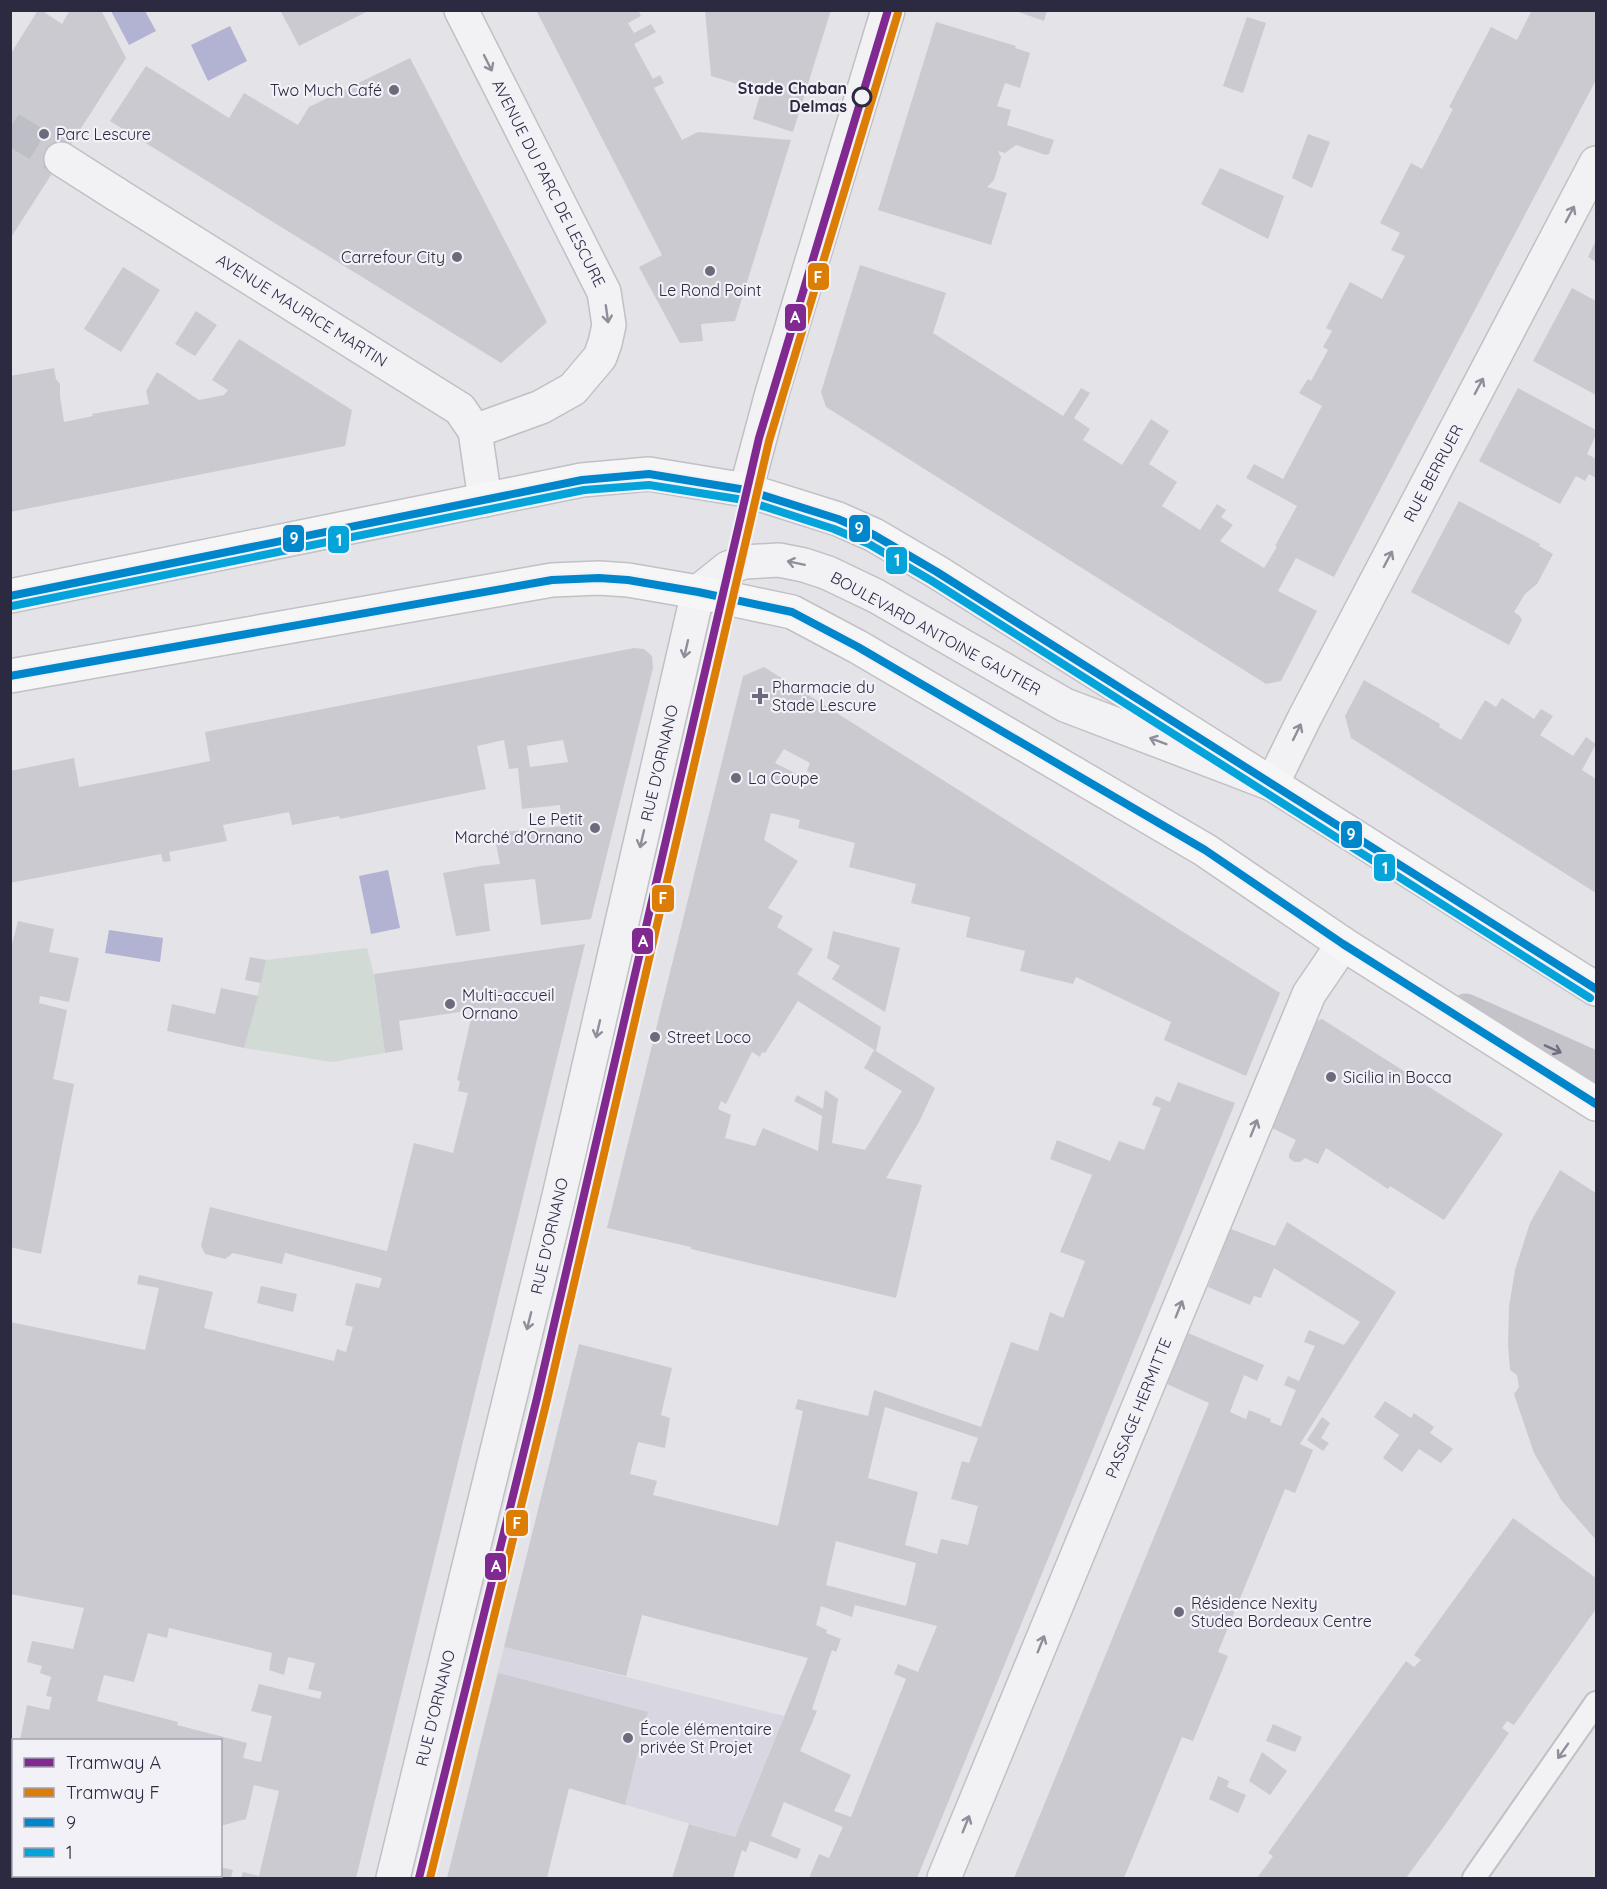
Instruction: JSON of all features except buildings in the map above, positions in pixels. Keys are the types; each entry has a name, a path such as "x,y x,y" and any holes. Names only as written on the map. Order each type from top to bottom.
{"main road":[{"name":"BOULEVARD ANTOINE GAUTIER","path":"10,596 582,480 649,474 746,490 816,511 874,535 937,572 1596,989"},
{"path":"10,676 552,580 599,578 628,580 792,612 858,647 1205,850 1342,944 1596,1104"},
{"path":"1404,982 1596,1068"}],"street":[{"name":"AVENUE DU PARC DE LESCURE","path":"461,10 604,292 609,325 600,357 573,389 541,407 475,431"},
{"path":"746,490 775,382 888,10"},
{"name":"AVENUE MAURICE MARTIN","path":"61,159 460,409 475,431 485,500"},
{"name":"RUE BERRUER","path":"1272,784 1596,163"},
{"name":"BOULEVARD ANTOINE GAUTIER","path":"698,592 728,568 744,562 779,560 828,573 876,596 1065,705 1272,784"},
{"name":"RUE D'ORNANO","path":"393,1878 545,1253 698,592"},
{"name":"PASSAGE HERMITTE","path":"944,1878 1309,994 1342,944"}],"lane":[{"path":"1474,1878 1596,1702"}],"shaded area":[{"path":"367,948 374,974 385,1053 332,1062 244,1048 266,960"},
{"name":"École élémentaire privée St Projet","path":"504,1647 784,1716 735,1837 476,1761"}],"water":[{"path":"111,11 145,11 156,31 129,45"},
{"path":"230,26 247,61 208,81 191,45"},
{"path":"388,870 400,928 371,934 359,876"},
{"path":"109,930 163,938 160,962 105,953"}],"tunnel":[{"path":"10,128 61,159"}],"tram line":[{"name":"A","path":"419,1878 537,1398 759,438 888,10"},
{"name":"F","path":"430,1878 547,1400 769,441 898,13"}],"transit line":[{"name":"9","path":"10,596 582,480 649,474 746,490 838,519 874,535 937,572 1596,989"},
{"name":"1","path":"12,606 584,490 649,485 744,500 834,529 869,544 932,581 1590,998"},
{"name":"9","path":"10,676 552,580 599,578 628,580 792,612 858,647 1205,850 1343,944 1596,1104"}],"place":[{"name":"Two Much Café","path":"394,90"},
{"name":"Stade Chaban Delmas","path":"862,97"},
{"name":"Parc Lescure","path":"44,134"},
{"name":"Carrefour City","path":"457,257"},
{"name":"Le Rond Point","path":"710,271"},
{"name":"Pharmacie du Stade Lescure","path":"760,696"},
{"name":"La Coupe","path":"736,778"},
{"name":"Le Petit Marché d'Ornano","path":"595,828"},
{"name":"Multi-accueil Ornano","path":"450,1004"},
{"name":"Street Loco","path":"655,1037"},
{"name":"Sicilia in Bocca","path":"1331,1077"},
{"name":"Résidence Nexity Studea Bordeaux Centre","path":"1179,1612"},
{"name":"École élémentaire privée St Projet","path":"628,1738"}]}
